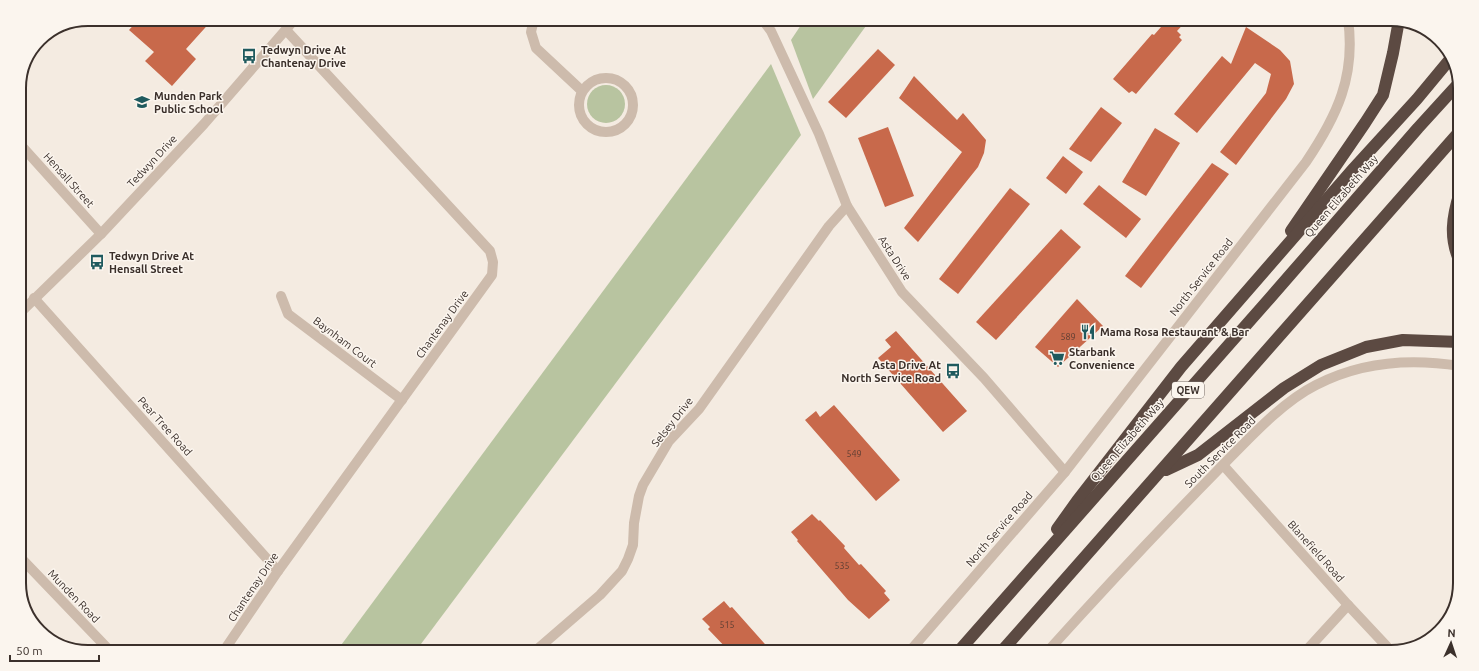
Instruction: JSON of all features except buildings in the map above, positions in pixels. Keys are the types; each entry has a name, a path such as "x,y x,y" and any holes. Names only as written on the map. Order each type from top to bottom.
{"highway":[{"path":"1260,276 1365,123 1382,94 1393,53 1397,27"},
{"path":"1018,584 1077,501 1181,367 1417,99 1448,62"},
{"name":"Queen Elizabeth Way","path":"964,645 1453,90"},
{"name":"QEW","path":"1007,645 1453,139"},
{"path":"1453,225 1453,241"},
{"path":"1161,472 1198,455 1284,388 1321,365 1366,347 1403,340 1453,342"}],"street":[{"name":"Tedwyn Drive","path":"26,307 101,234 204,124 289,26"},
{"path":"532,26 531,32 536,48 582,91"},
{"name":"Asta Drive","path":"767,26 819,134 846,206 902,292 984,378 1065,472"},
{"name":"North Service Road","path":"915,645 1065,472 1306,162 1332,119 1342,96 1346,82 1348,64 1348,26"},
{"name":"Chantenay Drive","path":"228,645 278,570 492,275 493,262 490,251 286,30"},
{"path":"603,77 620,80 631,93 633,110 630,118 624,126 606,132 596,130 588,126 578,109 578,100 582,91 587,84 594,79 603,77"},
{"name":"Hensall Street","path":"26,151 101,234"},
{"name":"Selsey Drive","path":"542,645 600,595 622,571 633,545 635,516 639,496 643,485 669,441 699,408 829,226 846,206"},
{"name":"Baynham Court","path":"281,296 288,314 402,400"},
{"name":"Pear Tree Road","path":"34,298 278,570"},
{"name":"South Service Road","path":"1054,645 1180,509 1223,465 1295,397 1316,384 1363,368 1388,363 1412,361 1453,365"},
{"name":"Blanefield Road","path":"1223,465 1386,645"},
{"name":"Munden Road","path":"26,563 105,645"},
{"path":"1311,645 1348,604"}],"green space":[{"path":"800,26 866,26 813,99 791,40"},
{"path":"771,64 801,135 420,645 341,645"},
{"path":"606,85 616,88 622,94 625,104 622,114 616,120 606,123 596,120 590,114 587,104 590,94 596,88"}],"place":[{"name":"Tedwyn Drive At Chantenay Drive","path":"249,56"},
{"name":"Munden Park Public School","path":"142,102"},
{"name":"Tedwyn Drive At Hensall Street","path":"97,262"},
{"name":"Mama Rosa Restaurant & Bar","path":"1088,332"},
{"name":"Starbank Convenience","path":"1057,358"},
{"name":"Asta Drive At North Service Road","path":"953,371"}]}
